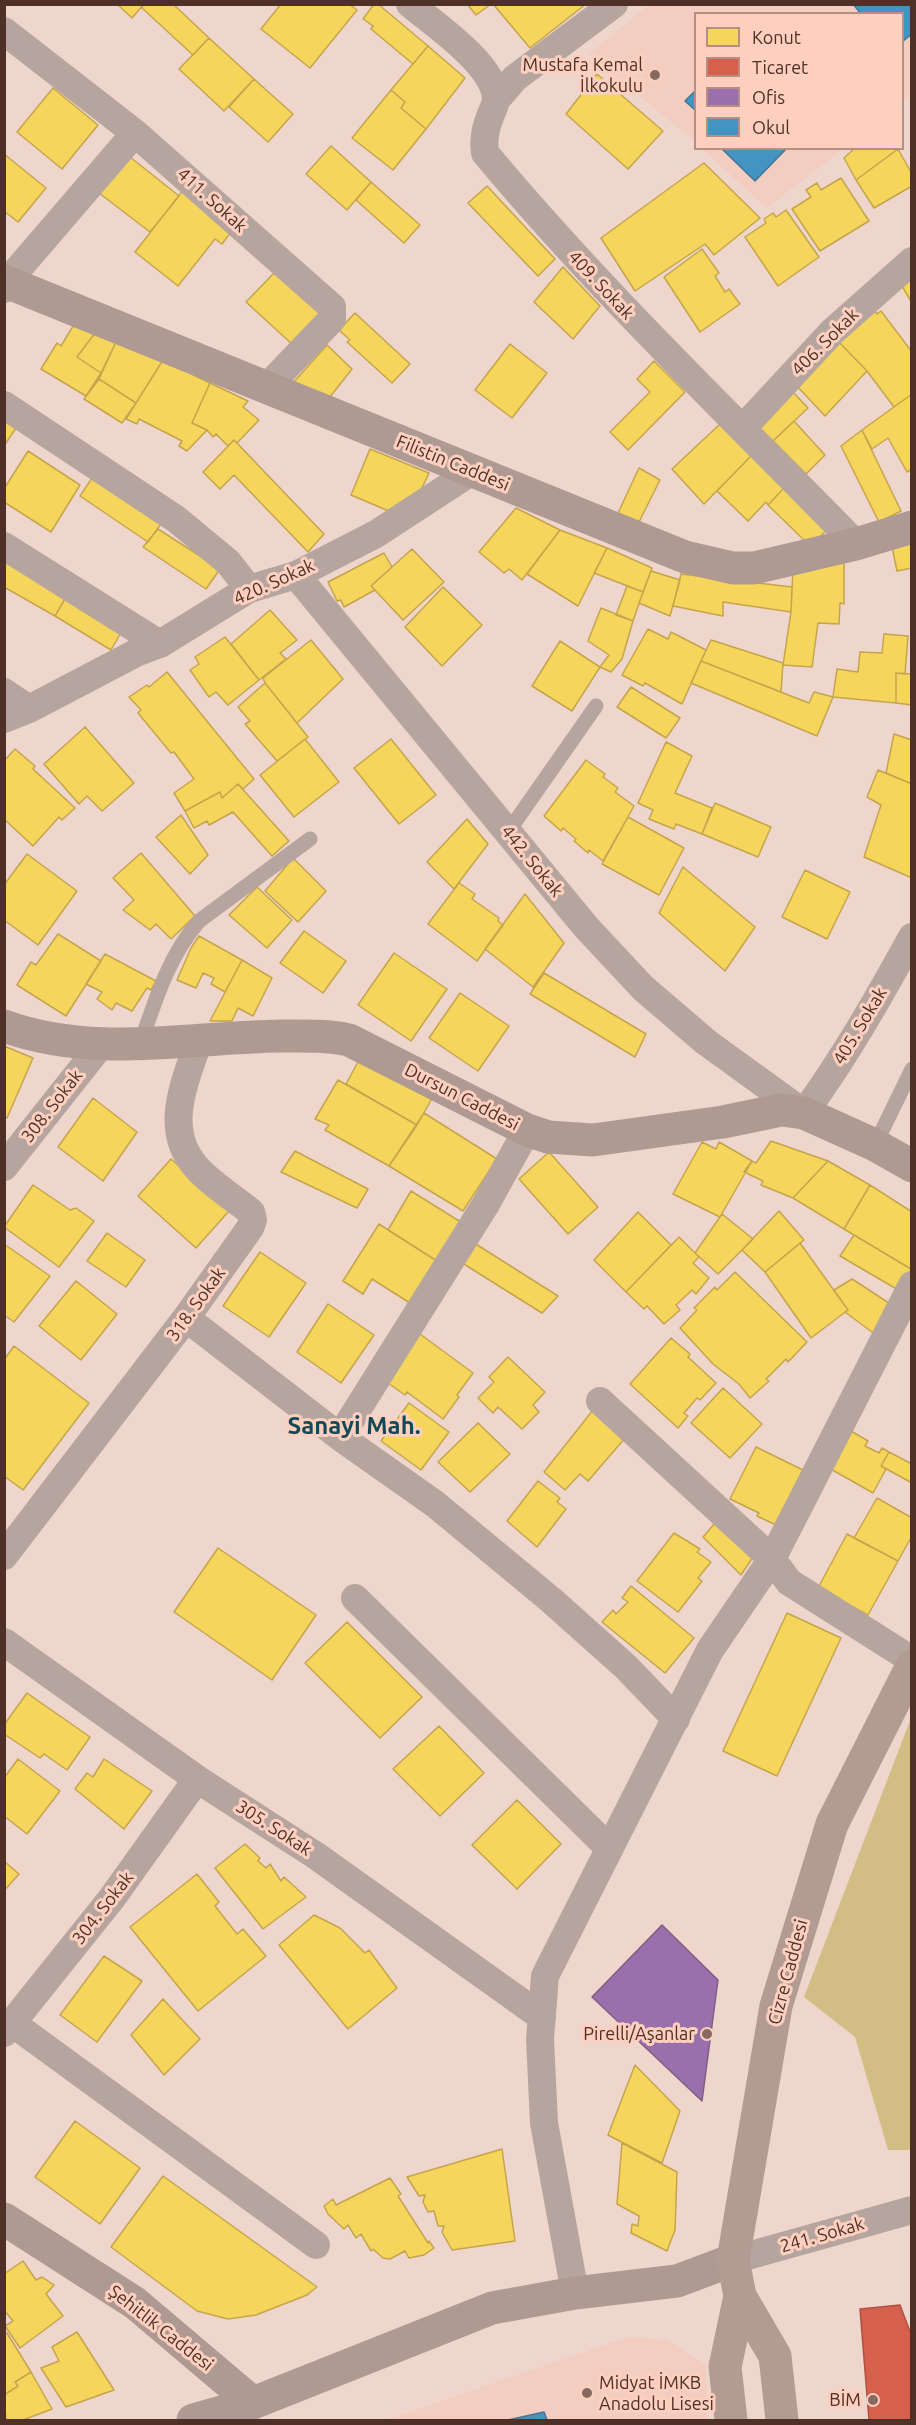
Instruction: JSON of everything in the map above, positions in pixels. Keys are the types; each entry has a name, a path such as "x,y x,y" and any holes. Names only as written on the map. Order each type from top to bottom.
{"main road":[{"name":"Cizre Caddesi","path":"740,2296 733,2260 776,2006 832,1824 912,1666"},
{"path":"731,2421 725,2367 740,2296"},
{"path":"740,2296 775,2356 782,2421"}],"street":[{"path":"410,4 444,31 482,68 492,83 496,100"},
{"path":"496,100 515,78 614,4"},
{"name":"411. Sokak","path":"4,31 135,133 332,307 332,319 267,387"},
{"name":"409. Sokak","path":"496,100 484,134 485,153 552,232 653,339 856,544"},
{"path":"5,284 135,133"},
{"name":"406. Sokak","path":"742,428 832,332 912,261"},
{"name":"Filistin Caddesi","path":"5,284 474,470 662,549 709,564 754,568 856,544 912,527"},
{"path":"4,405 176,519 228,562 249,589"},
{"name":"420. Sokak","path":"17,714 136,653 160,644 249,589 296,575 376,534 474,470"},
{"path":"4,546 160,644"},
{"name":"442. Sokak","path":"296,575 586,927 643,988 706,1042 804,1113"},
{"path":"4,692 17,714"},
{"name":"405. Sokak","path":"804,1113 828,1079 887,983 912,937"},
{"name":"Dursun Caddesi","path":"4,1026 63,1042 100,1046 245,1036 332,1036 349,1040 527,1130 548,1137 593,1140 723,1122 781,1110 804,1113 875,1145 912,1166"},
{"name":"318. Sokak","path":"4,1556 186,1318 250,1228 253,1220 251,1212 197,1168 181,1146 178,1116 184,1084 199,1040"},
{"name":"308. Sokak","path":"4,1167 100,1046"},
{"path":"340,1437 486,1204 527,1130"},
{"path":"575,2293 544,2123 540,2040 545,1976 710,1650 772,1559 912,1285"},
{"path":"186,1318 340,1437 435,1504 551,1600 626,1667 676,1719"},
{"path":"600,1401 772,1559 789,1582 912,1660"},
{"path":"355,1598 609,1848"},
{"name":"305. Sokak","path":"4,1642 197,1779 315,1855 542,2017"},
{"name":"304. Sokak","path":"8,2028 112,1898 197,1779"},
{"path":"8,2028 316,2245"},
{"name":"241. Sokak","path":"733,2260 912,2210"},
{"name":"Şehitlik Caddesi","path":"4,2219 135,2303 253,2403"},
{"path":"193,2421 253,2403 492,2308 575,2293 677,2281 733,2260"}],"lane":[{"path":"508,832 596,706"},
{"path":"140,1045 165,975 185,938 199,921 310,838"},
{"path":"875,1145 912,1069"}],"shaded area":[{"name":"Mustafa Kemal İlkokulu","path":"649,5 911,5 911,95 904,101 904,12 694,12 694,141 589,54"},
{"path":"703,150 842,150 767,208"},
{"path":"911,1718 911,2150 888,2150 855,2037 804,1997"},
{"name":"Midyat İMKB Anadolu Lisesi","path":"629,2337 667,2340 706,2365 707,2420 386,2420"}],"building: Konut":[{"path":"117,4 144,4 132,18"},
{"path":"144,4 173,4 209,38 193,55 142,8"},
{"path":"281,4 349,4 357,10 310,68 261,29"},
{"path":"374,4 378,4 428,46 413,64 371,29 373,26 363,19"},
{"path":"467,4 491,4 476,15"},
{"path":"493,4 586,4 530,48"},
{"path":"209,38 254,79 224,111 179,69"},
{"path":"428,46 465,78 426,129 401,108 405,102 391,90"},
{"path":"597,74 663,131 628,169 566,114"},
{"path":"254,79 293,114 268,142 229,107"},
{"path":"53,88 98,125 62,169 17,132"},
{"path":"391,90 405,102 401,108 426,129 393,170 352,138"},
{"path":"331,146 371,182 347,210 306,174"},
{"path":"853,150 897,150 856,180 844,158"},
{"path":"899,150 912,174 912,186 874,208 856,180"},
{"path":"4,154 46,188 18,222 4,211"},
{"path":"130,157 179,196 150,232 99,193"},
{"path":"704,163 760,218 714,255 705,244 635,291 601,238"},
{"path":"841,178 869,221 820,251 792,209 811,197 806,190 817,183 821,190"},
{"path":"371,182 420,225 404,243 356,200"},
{"path":"487,186 555,259 538,276 468,203"},
{"path":"184,189 234,228 222,244 215,239 178,286 135,252"},
{"path":"786,210 819,257 778,286 745,237 766,223 764,219 773,213 776,217"},
{"path":"702,249 719,273 715,276 725,292 729,289 740,304 700,332 664,277"},
{"path":"563,267 600,306 573,339 534,302"},
{"path":"276,271 322,314 293,345 246,302"},
{"path":"912,278 912,303 902,286"},
{"path":"873,308 877,314 881,311 912,352 912,394 894,407 867,371 836,339"},
{"path":"355,313 410,364 392,383 347,342 350,340 339,330"},
{"path":"75,323 95,333 77,357 101,373 86,396 41,369 57,343 61,346"},
{"path":"95,333 116,342 101,373 77,357"},
{"path":"836,339 867,371 825,416 794,383"},
{"path":"116,342 163,360 136,403 99,379"},
{"path":"510,344 547,373 512,418 475,390"},
{"path":"327,345 352,369 326,402 292,384"},
{"path":"163,360 210,383 192,423 207,430 187,451 179,446 182,441 139,419 137,424 126,419"},
{"path":"654,361 685,392 628,450 610,432 650,392 637,379"},
{"path":"99,379 136,403 122,423 84,399"},
{"path":"210,383 248,401 243,407 259,420 237,443 234,440 228,446 216,434 213,437 207,430 192,423"},
{"path":"790,389 808,408 773,441 755,426"},
{"path":"912,394 912,469 907,472 888,438 872,449 862,430"},
{"path":"4,416 18,425 4,446"},
{"path":"794,421 825,455 806,474 773,441"},
{"path":"720,424 752,455 704,504 672,469"},
{"path":"862,430 901,511 879,522 841,446"},
{"path":"234,440 324,534 308,552 234,475 220,489 203,472"},
{"path":"370,449 429,473 417,499 391,512 351,495"},
{"path":"28,451 80,485 51,532 4,502 4,489"},
{"path":"752,455 785,487 768,505 766,502 748,521 717,491"},
{"path":"639,468 660,480 639,522 618,513"},
{"path":"94,475 163,521 148,542 80,496"},
{"path":"785,487 827,530 812,544 807,543 768,505"},
{"path":"516,508 560,530 522,580 509,569 504,573 479,552"},
{"path":"158,529 220,569 206,589 143,547"},
{"path":"560,530 607,548 578,606 527,574"},
{"path":"912,544 912,568 897,571 892,547"},
{"path":"607,548 652,568 643,592 594,573"},
{"path":"412,549 444,582 403,620 371,586"},
{"path":"384,553 392,567 371,586 375,590 344,607 341,600 337,601 328,582"},
{"path":"4,555 69,592 55,616 4,587"},
{"path":"844,557 844,604 840,603 839,624 818,623 812,667 783,665 791,612 793,568"},
{"path":"651,571 680,580 670,616 639,603"},
{"path":"681,574 792,587 791,612 723,602 723,616 673,606"},
{"path":"627,586 643,592 633,621 616,615"},
{"path":"443,587 482,625 442,666 405,627"},
{"path":"67,595 123,629 111,650 55,616"},
{"path":"601,608 633,621 622,659 611,672 600,667 609,655 588,641"},
{"path":"270,610 297,640 280,653 286,659 259,680 231,644"},
{"path":"648,629 668,639 671,632 706,650 682,704 645,683 643,686 622,675"},
{"path":"884,634 908,636 905,674 896,673 896,703 833,697 837,669 858,672 860,652 882,653"},
{"path":"225,637 259,680 228,705 216,692 209,697 190,670 199,664 195,657"},
{"path":"311,640 343,679 297,723 263,678"},
{"path":"711,640 783,663 781,692 701,661"},
{"path":"560,641 600,667 572,711 532,686"},
{"path":"701,661 809,703 814,692 833,697 817,736 691,683"},
{"path":"167,672 254,779 243,789 238,784 222,798 220,792 185,811 174,793 194,779 174,752 171,753 138,713 141,710 129,697 147,685 149,687"},
{"path":"896,673 912,674 912,705 896,703"},
{"path":"265,683 308,737 277,761 245,724 250,721 238,707"},
{"path":"631,687 680,718 666,738 617,707"},
{"path":"85,727 134,783 102,811 87,796 79,804 44,764"},
{"path":"894,734 912,740 912,784 886,773"},
{"path":"305,739 339,782 294,817 260,775"},
{"path":"391,739 436,795 399,824 354,768"},
{"path":"666,742 692,756 675,793 712,808 702,834 676,824 674,829 649,819 653,810 638,803"},
{"path":"15,749 35,766 33,769 75,808 62,820 59,817 33,846 4,819 4,761"},
{"path":"586,760 605,774 603,777 618,788 615,792 634,806 603,861 589,850 588,853 563,828 561,831 544,816"},
{"path":"878,770 912,784 912,878 864,857 881,805 867,797"},
{"path":"238,784 289,841 272,856 233,812 209,825 207,821 194,828 185,811 220,792 222,798"},
{"path":"715,803 771,827 758,857 702,834"},
{"path":"181,815 208,855 190,874 156,837"},
{"path":"628,817 684,848 659,895 602,864"},
{"path":"467,819 488,844 454,889 427,862"},
{"path":"141,853 195,916 171,939 156,924 150,930 123,910 134,900 113,878"},
{"path":"27,854 77,891 38,945 4,920 4,885"},
{"path":"293,858 326,891 298,922 265,891"},
{"path":"683,867 755,927 725,971 659,913"},
{"path":"805,870 850,892 827,939 782,917"},
{"path":"459,883 475,894 472,899 499,918 498,921 503,925 477,961 428,924"},
{"path":"257,887 292,920 267,948 229,915"},
{"path":"525,894 564,943 533,987 485,949"},
{"path":"304,931 346,961 323,993 280,963"},
{"path":"58,934 101,961 66,1016 17,985 31,962 36,965"},
{"path":"199,936 242,960 225,992 211,984 214,978 203,973 196,988 177,980"},
{"path":"394,953 447,989 411,1041 358,1005"},
{"path":"105,954 156,981 151,990 147,988 132,1011 116,1003 112,1010 97,999 102,992 86,984"},
{"path":"242,960 272,978 253,1016 238,1008 232,1021 210,1021"},
{"path":"544,973 646,1034 635,1057 530,994"},
{"path":"460,993 509,1026 478,1071 429,1038"},
{"path":"4,1046 33,1058 7,1118 4,1117"},
{"path":"359,1060 434,1095 417,1125 346,1084"},
{"path":"338,1080 417,1125 389,1166 325,1130 329,1125 315,1119"},
{"path":"93,1098 137,1132 103,1181 58,1147"},
{"path":"424,1113 497,1159 463,1211 389,1166"},
{"path":"771,1141 828,1161 793,1198 761,1185 763,1181 744,1172 752,1161 756,1163"},
{"path":"702,1142 716,1149 719,1142 752,1161 720,1217 673,1194"},
{"path":"295,1151 368,1189 357,1208 281,1172"},
{"path":"549,1152 598,1207 568,1234 519,1179"},
{"path":"171,1159 229,1211 196,1248 138,1196"},
{"path":"828,1161 870,1185 844,1229 793,1198"},
{"path":"33,1185 70,1210 76,1208 94,1221 59,1267 4,1227"},
{"path":"870,1185 912,1212 911,1269 844,1229"},
{"path":"411,1191 464,1224 440,1263 388,1230"},
{"path":"779,1211 804,1240 765,1272 742,1250"},
{"path":"638,1212 671,1245 626,1292 594,1260"},
{"path":"722,1214 753,1239 718,1274 695,1253"},
{"path":"379,1224 440,1263 413,1305 372,1279 363,1294 343,1281"},
{"path":"107,1233 145,1260 126,1287 87,1261"},
{"path":"854,1235 911,1269 900,1291 840,1256"},
{"path":"679,1237 699,1257 693,1263 709,1278 696,1294 692,1290 676,1305 680,1310 664,1324 647,1306 644,1309 626,1292"},
{"path":"471,1241 558,1296 542,1313 459,1261"},
{"path":"800,1243 848,1310 811,1338 765,1272"},
{"path":"4,1244 50,1276 14,1322 4,1315"},
{"path":"260,1252 306,1283 269,1337 223,1306"},
{"path":"735,1272 807,1342 788,1362 786,1359 766,1379 769,1381 750,1398 739,1384 713,1364 680,1328 697,1310 694,1308 715,1287 717,1290"},
{"path":"852,1279 892,1305 876,1335 845,1312 848,1310 834,1290"},
{"path":"76,1281 117,1314 81,1360 39,1326"},
{"path":"328,1304 374,1335 341,1383 297,1352"},
{"path":"420,1334 473,1373 443,1419 407,1392 405,1395 385,1381"},
{"path":"671,1338 690,1354 688,1357 716,1383 700,1400 697,1398 684,1413 688,1416 678,1428 630,1384"},
{"path":"14,1346 89,1403 23,1490 4,1476 4,1360"},
{"path":"508,1357 545,1392 533,1405 539,1412 522,1429 498,1407 493,1413 478,1398 494,1382 489,1377"},
{"path":"723,1388 762,1424 730,1458 691,1423"},
{"path":"409,1403 449,1432 421,1470 381,1441"},
{"path":"593,1410 626,1437 588,1481 580,1474 565,1490 544,1472"},
{"path":"478,1423 510,1454 470,1492 438,1462"},
{"path":"851,1431 868,1441 865,1446 879,1453 882,1448 889,1452 881,1466 886,1469 873,1493 829,1468"},
{"path":"756,1447 803,1470 776,1525 757,1516 759,1513 730,1499"},
{"path":"889,1452 912,1464 912,1483 881,1466"},
{"path":"538,1481 560,1498 557,1502 566,1509 537,1547 507,1521"},
{"path":"877,1498 912,1518 912,1536 898,1561 854,1538"},
{"path":"715,1523 753,1557 741,1575 703,1537"},
{"path":"674,1533 700,1549 697,1552 711,1562 698,1578 702,1581 678,1612 637,1581"},
{"path":"847,1534 898,1561 868,1615 818,1588"},
{"path":"218,1548 316,1615 272,1680 174,1612"},
{"path":"631,1586 694,1638 665,1673 602,1622 613,1610 616,1614 628,1602 622,1598"},
{"path":"787,1613 841,1638 777,1776 723,1751"},
{"path":"347,1622 422,1697 380,1738 305,1663"},
{"path":"27,1693 90,1737 67,1770 44,1754 40,1758 4,1734 4,1725"},
{"path":"439,1726 484,1773 440,1816 393,1769"},
{"path":"18,1759 60,1791 27,1834 4,1816 4,1778"},
{"path":"104,1759 152,1791 124,1829 75,1789 87,1773 93,1777"},
{"path":"517,1800 561,1844 517,1889 472,1845"},
{"path":"245,1844 260,1858 258,1861 266,1868 270,1864 281,1881 284,1877 306,1897 263,1929 215,1868"},
{"path":"4,1861 19,1874 4,1891"},
{"path":"197,1874 219,1902 215,1906 237,1934 243,1929 266,1956 198,2011 130,1927"},
{"path":"314,1915 340,1928 365,1953 369,1950 397,1988 348,2029 279,1945"},
{"path":"104,1956 142,1981 97,2042 60,2015"},
{"path":"163,1999 200,2039 164,2075 131,2035"},
{"path":"635,2065 680,2111 662,2163 608,2135"},
{"path":"75,2121 140,2168 100,2224 35,2177"},
{"path":"622,2143 677,2172 675,2230 667,2251 631,2233 632,2224 638,2226 639,2216 617,2204"},
{"path":"502,2149 515,2241 452,2250 442,2232 444,2226 438,2226 434,2211 428,2212 423,2202 425,2195 419,2196 407,2177"},
{"path":"163,2176 317,2287 307,2295 256,2315 228,2319 197,2311 111,2247"},
{"path":"390,2178 401,2194 398,2196 428,2243 429,2241 434,2248 424,2255 409,2258 405,2251 390,2259 383,2258 373,2249 371,2251 361,2234 356,2238 348,2225 344,2229 328,2214 324,2206 333,2199 336,2205"},
{"path":"23,2261 36,2280 42,2277 54,2285 46,2294 63,2316 20,2348 5,2326 13,2321 4,2310 4,2274"},
{"path":"77,2332 114,2390 66,2407 41,2368 59,2361 52,2347"},
{"path":"7,2333 31,2372 15,2382 18,2386 4,2395 4,2334"},
{"path":"31,2372 52,2409 23,2420 6,2420 4,2395 18,2386 15,2382"}],"building: Ticaret":[{"path":"900,2305 912,2337 912,2420 869,2420 860,2309"}],"building: Ofis":[{"path":"662,1925 718,1980 702,2101 592,1997"}],"building: Okul":[{"path":"853,4 912,4 912,34 904,40 904,12 859,12"},
{"path":"694,92 694,109 685,101"},
{"path":"723,150 785,150 755,181"},
{"path":"544,2412 547,2420 508,2420"}],"place":[{"name":"Mustafa Kemal İlkokulu","path":"655,75"},
{"name":"Pirelli/Aşanlar","path":"707,2034"},
{"name":"Midyat İMKB Anadolu Lisesi","path":"587,2393"},
{"name":"BİM","path":"873,2400"}],"district":[{"name":"Sanayi Mah.","path":"354,1426"}]}
